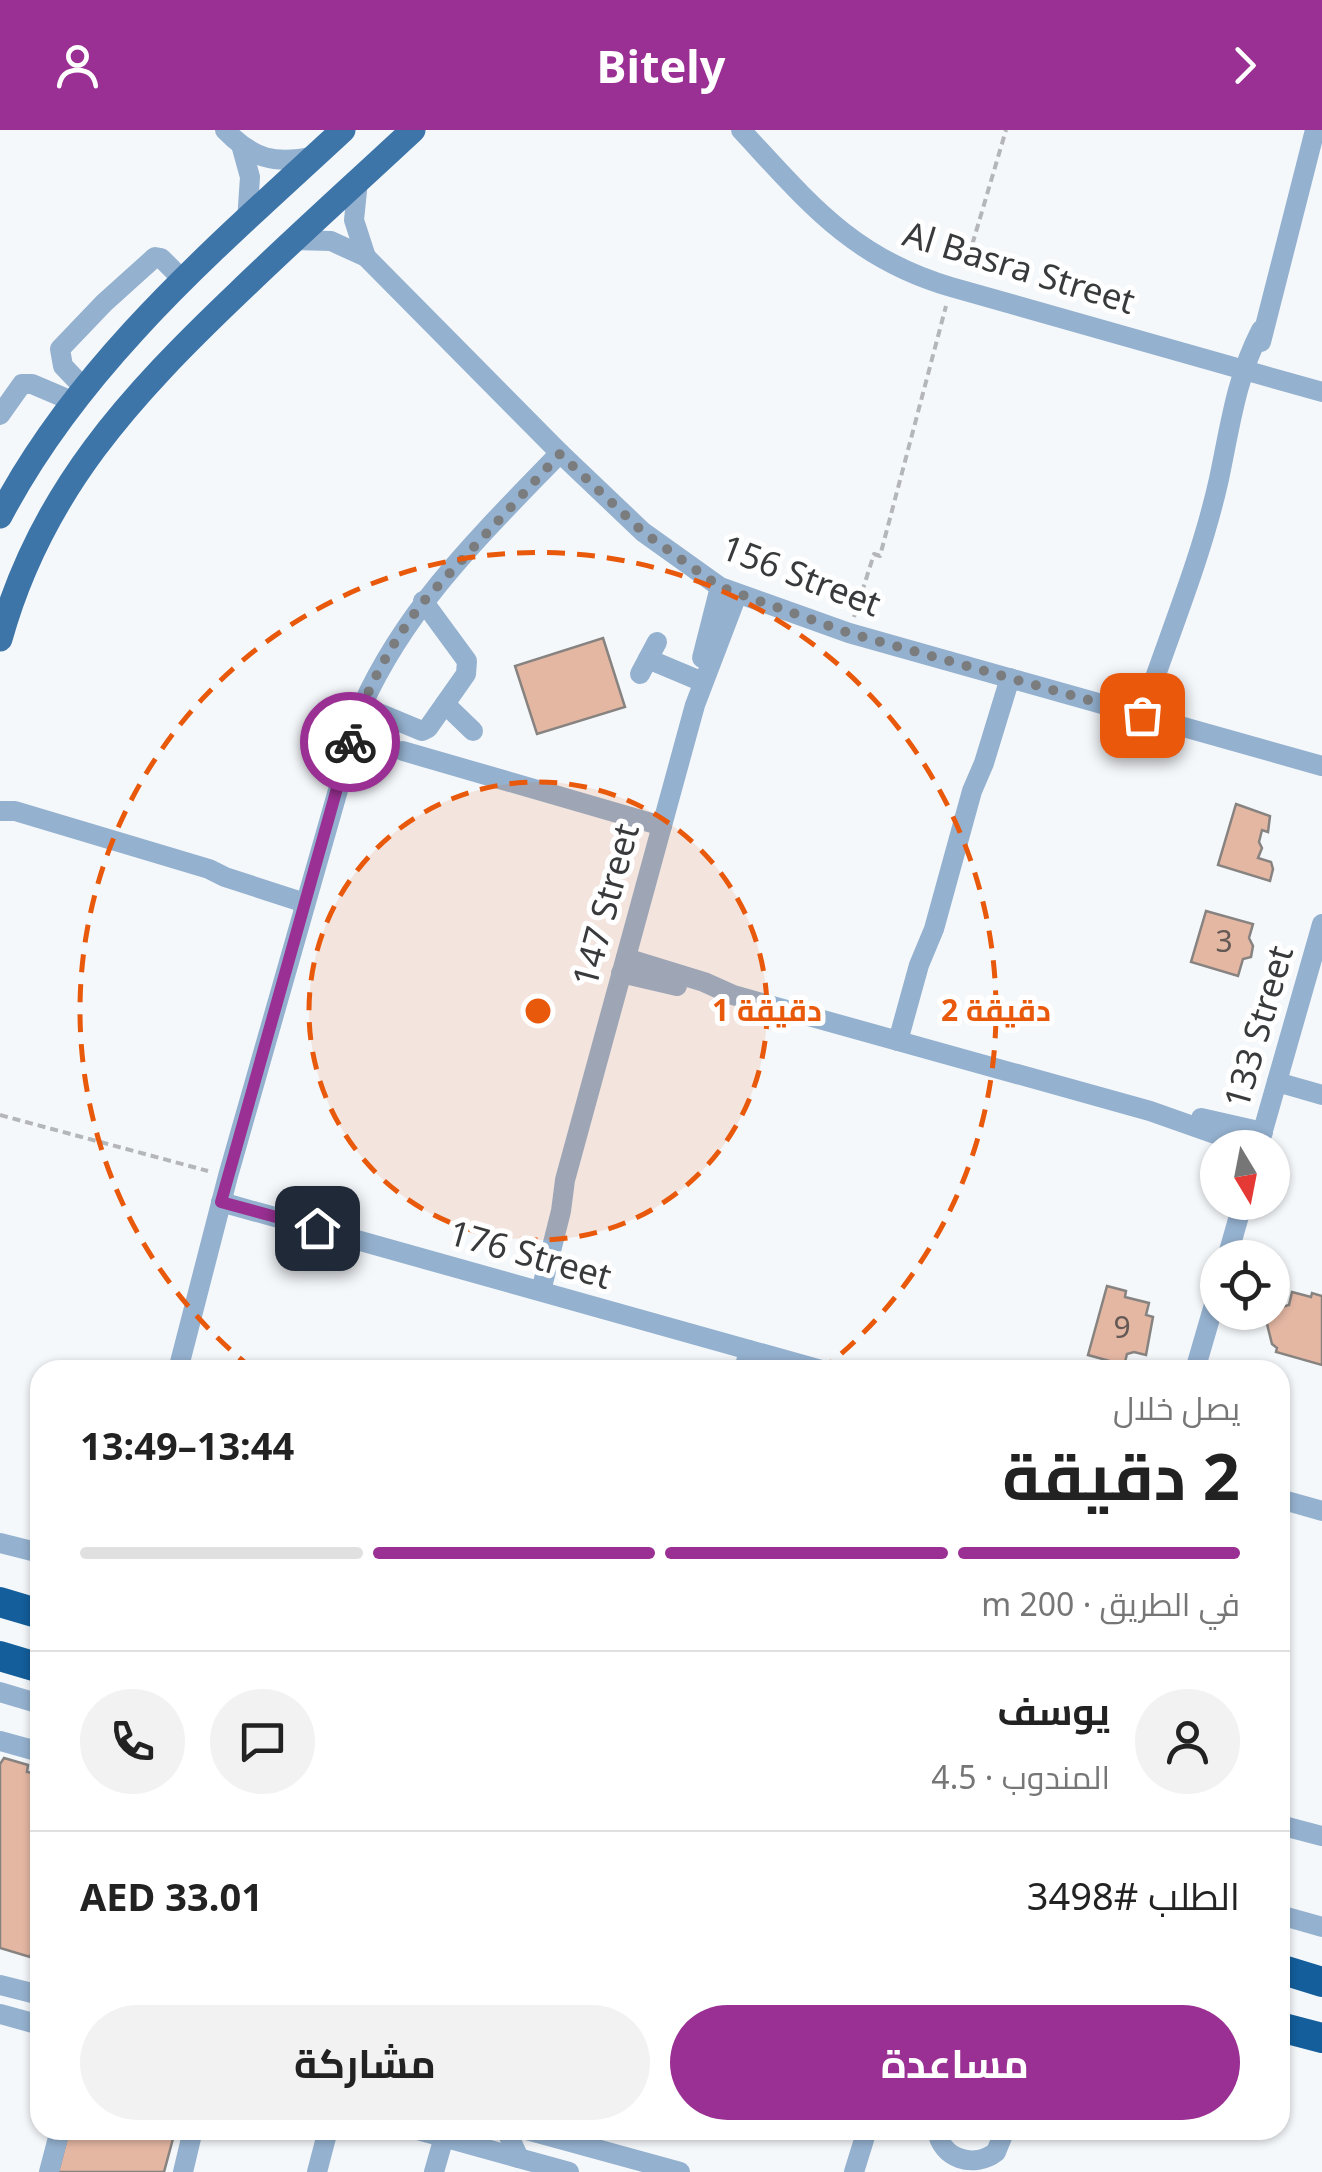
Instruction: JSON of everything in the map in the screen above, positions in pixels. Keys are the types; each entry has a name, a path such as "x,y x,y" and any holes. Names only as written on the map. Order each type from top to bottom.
{"highway":[{"path":"3,1601 30,1610"},
{"path":"0,1656 30,1665"},
{"path":"1290,1972 1322,1982"},
{"path":"1290,2029 1322,2038"}],"main road":[{"path":"0,516 32,458 77,394 184,281 343,130"},
{"path":"0,639 32,554 70,482 144,384 412,130"}],"street":[{"path":"226,130 242,148 250,177 247,221"},
{"name":"Al Basra Street","path":"741,130 809,204 850,241 898,269 1322,392"},
{"path":"1149,717 1171,629 1182,608 1219,478 1232,450 1249,371 1315,130"},
{"path":"242,148 270,159 315,156"},
{"path":"358,181 354,220 366,256"},
{"name":"156 Street","path":"293,240 332,242 366,256 560,454 643,532 729,591 849,633 1322,766"},
{"path":"77,394 63,366 60,349 151,259 161,258 184,281"},
{"path":"0,415 14,391 27,383 77,394"},
{"path":"181,1360 228,1176 362,706 389,652 423,602 560,454"},
{"name":"147 Street","path":"695,705 698,680 729,591"},
{"name":"147 Street","path":"534,1290 552,1209 564,1180 729,591"},
{"path":"362,706 419,732 428,728 466,674 468,665 423,602"},
{"path":"649,659 698,680"},
{"path":"904,1042 919,965 934,929 972,791 976,758 1003,676"},
{"path":"446,704 473,731"},
{"path":"403,751 662,826"},
{"path":"5,808 209,869 225,878 307,895"},
{"name":"133 Street","path":"1263,1130 1322,924"},
{"path":"623,966 704,982 733,994 1217,1130"},
{"path":"1277,1082 1322,1095"},
{"name":"176 Street","path":"221,1202 534,1290 751,1360"},
{"path":"1198,1360 1206,1330"},
{"path":"1290,1502 1322,1511"},
{"path":"0,1543 30,1550"},
{"path":"0,1692 30,1701"},
{"path":"0,1741 30,1749"},
{"path":"1290,1828 1322,1836"},
{"path":"1290,1919 1322,1928"},
{"path":"0,1985 30,1993"},
{"path":"0,2014 30,2022"},
{"path":"49,2172 57,2140"},
{"path":"183,2172 191,2140"},
{"path":"316,2172 325,2140"},
{"path":"434,2172 443,2140"},
{"path":"455,2140 569,2172"},
{"path":"511,2140 520,2158"},
{"path":"576,2140 680,2172"},
{"path":"854,2172 864,2140"},
{"path":"939,2140 949,2154 976,2161 996,2152 1001,2140"}],"path":[{"path":"849,633 874,554 880,556 955,288 1006,130"},
{"path":"0,1116 228,1176"}],"building":[{"path":"603,638 625,707 537,734 515,666"},
{"path":"1236,804 1270,816 1268,832 1262,830 1258,858 1271,862 1270,881 1218,865"},
{"path":"1206,911 1253,924 1249,938 1253,946 1251,957 1243,959 1238,976 1191,962"},
{"path":"1107,1286 1126,1291 1125,1297 1149,1303 1146,1315 1153,1317 1146,1355 1134,1352 1127,1354 1126,1360 1106,1360 1088,1355"},
{"path":"1292,1292 1322,1296 1322,1365 1276,1352 1272,1344 1268,1330 1290,1330"},
{"path":"4,1758 28,1765 30,1772 30,1957 0,1948 0,1764"},
{"path":"66,2140 173,2140 164,2172 58,2172"}],"way so far":[{"path":"350,742 374,679 405,626 560,454 643,532 720,587 849,633 1142,715"}],"route":[{"path":"317,1228 221,1202 350,742"}]}
